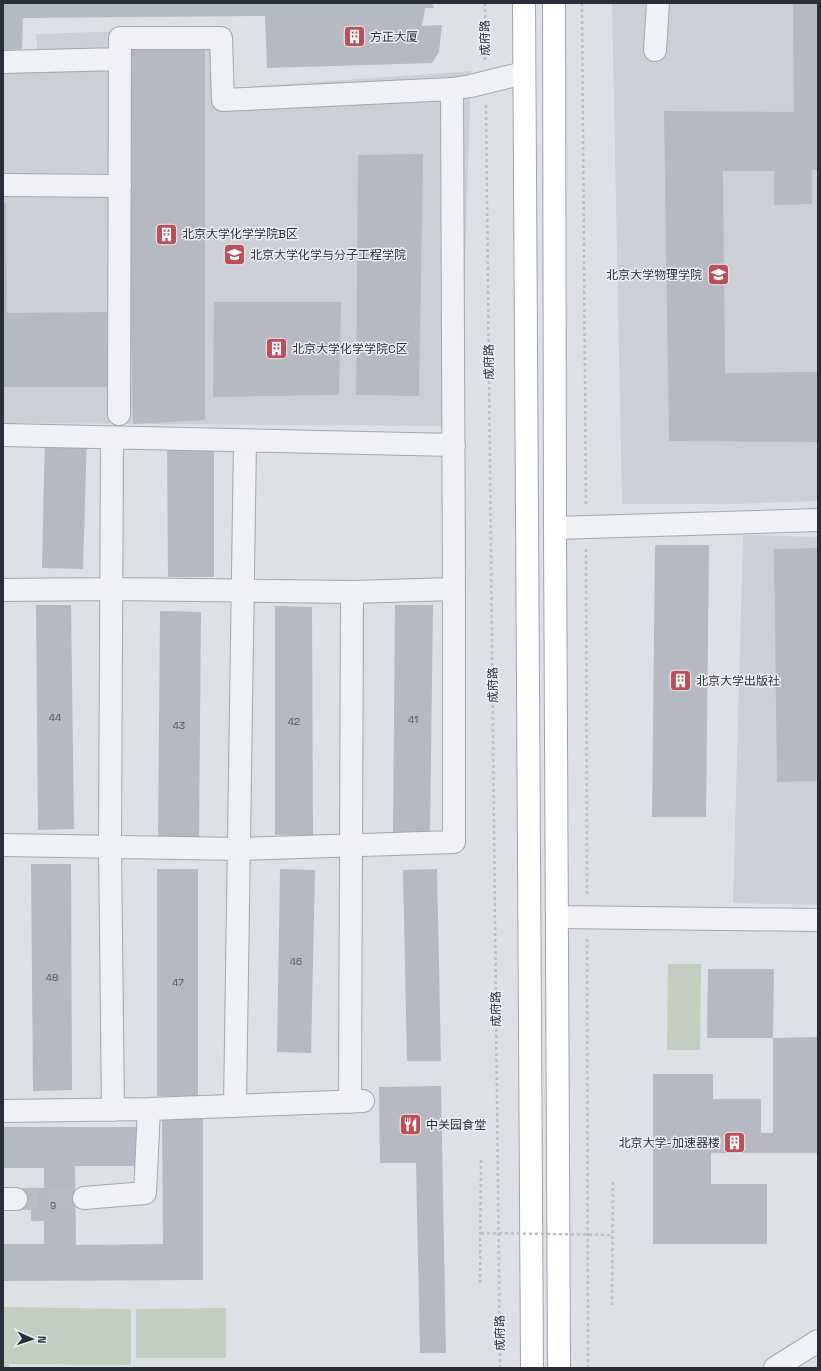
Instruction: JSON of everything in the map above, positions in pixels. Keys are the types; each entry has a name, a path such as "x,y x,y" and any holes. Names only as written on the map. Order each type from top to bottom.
{"main road":[{"path":"524,3 532,1368"},
{"path":"554,3 559,1368"}],"street":[{"path":"655,50 658,3"},
{"path":"119,414 120,38 221,38 223,100 452,89 486,83 524,73"},
{"path":"3,62 120,59"},
{"path":"3,845 239,849 454,842 452,89"},
{"path":"3,185 120,186"},
{"path":"3,435 245,442 454,445"},
{"path":"112,438 110,846 113,1110"},
{"path":"235,1106 245,442"},
{"path":"555,528 818,520"},
{"path":"3,590 112,589 352,592 454,589"},
{"path":"3,1111 113,1110 356,1102 351,846 352,592"},
{"path":"557,918 818,920"},
{"path":"84,1198 145,1194 149,1109"},
{"path":"776,1368 818,1341"}],"path":[{"name":"成府路","path":"485,3 500,1368"},
{"path":"582,3 586,527 588,1368"},
{"path":"480,1283 481,1157"},
{"path":"612,1305 614,1180"},
{"path":"480,1233 613,1235"}],"shaded area":[{"name":"北京大学物理学院","path":"612,3 818,3 818,501 738,504 622,504"},
{"name":"北京大学化学与分子工程学院","path":"230,28 232,88 471,71 460,426 3,423 3,61 38,60 36,34"},
{"path":"743,535 818,537 818,905 733,903"}],"green space":[{"path":"668,964 701,964 700,1050 667,1050"},
{"path":"3,1307 131,1309 131,1365 9,1364 9,1368 3,1368"},
{"path":"226,1308 226,1358 136,1358 136,1309"}],"building":[{"name":"方正大厦","path":"3,3 432,3 434,8 425,8 422,26 442,25 439,52 432,63 267,68 265,16 23,18 22,49 3,50"},
{"path":"793,3 818,3 818,170 812,170 812,204 774,205 774,171 723,171 725,373 818,372 818,442 669,441 664,111 794,112"},
{"name":"北京大学化学学院B区","path":"125,45 205,48 205,420 133,424"},
{"path":"423,154 419,396 356,395 358,155"},
{"path":"3,203 6,203 7,313 111,312 111,387 3,387"},
{"name":"北京大学化学学院C区","path":"214,302 341,302 339,395 213,397"},
{"path":"45,434 87,435 83,569 42,568"},
{"path":"167,442 214,442 214,577 168,577"},
{"name":"北京大学出版社","path":"655,545 709,545 706,817 652,817"},
{"path":"818,548 818,781 777,782 774,549"},
{"path":"36,605 71,605 74,829 38,830"},
{"path":"395,605 433,605 430,834 393,833"},
{"path":"275,606 312,607 313,835 275,835"},
{"path":"160,611 201,612 199,840 158,839"},
{"path":"31,864 71,864 72,1090 33,1091"},
{"path":"157,869 198,869 198,1096 157,1096"},
{"path":"280,869 315,870 311,1053 277,1052"},
{"path":"437,869 441,1061 407,1061 403,870"},
{"path":"708,969 774,969 773,1038 707,1038"},
{"name":"北京大学-加速器楼","path":"818,1037 818,1153 711,1153 711,1184 767,1184 767,1244 653,1244 653,1074 713,1074 713,1099 761,1099 761,1133 773,1133 773,1038"},
{"path":"441,1086 446,1353 420,1353 416,1163 380,1163 379,1087"},
{"path":"162,1119 203,1119 203,1280 3,1281 3,1244 44,1244 44,1221 31,1221 31,1188 44,1188 44,1168 3,1168 3,1127 141,1127 141,1166 75,1166 76,1245 163,1244"}],"tunnel":[{"path":"16,1199 84,1198"}],"place":[{"name":"方正大厦","path":"354,37"},
{"name":"北京大学化学学院B区","path":"167,234"},
{"name":"北京大学化学与分子工程学院","path":"234,255"},
{"name":"北京大学物理学院","path":"718,275"},
{"name":"北京大学化学学院C区","path":"277,349"},
{"name":"北京大学出版社","path":"681,681"},
{"name":"中关园食堂","path":"411,1125"},
{"name":"北京大学-加速器楼","path":"735,1143"}]}
